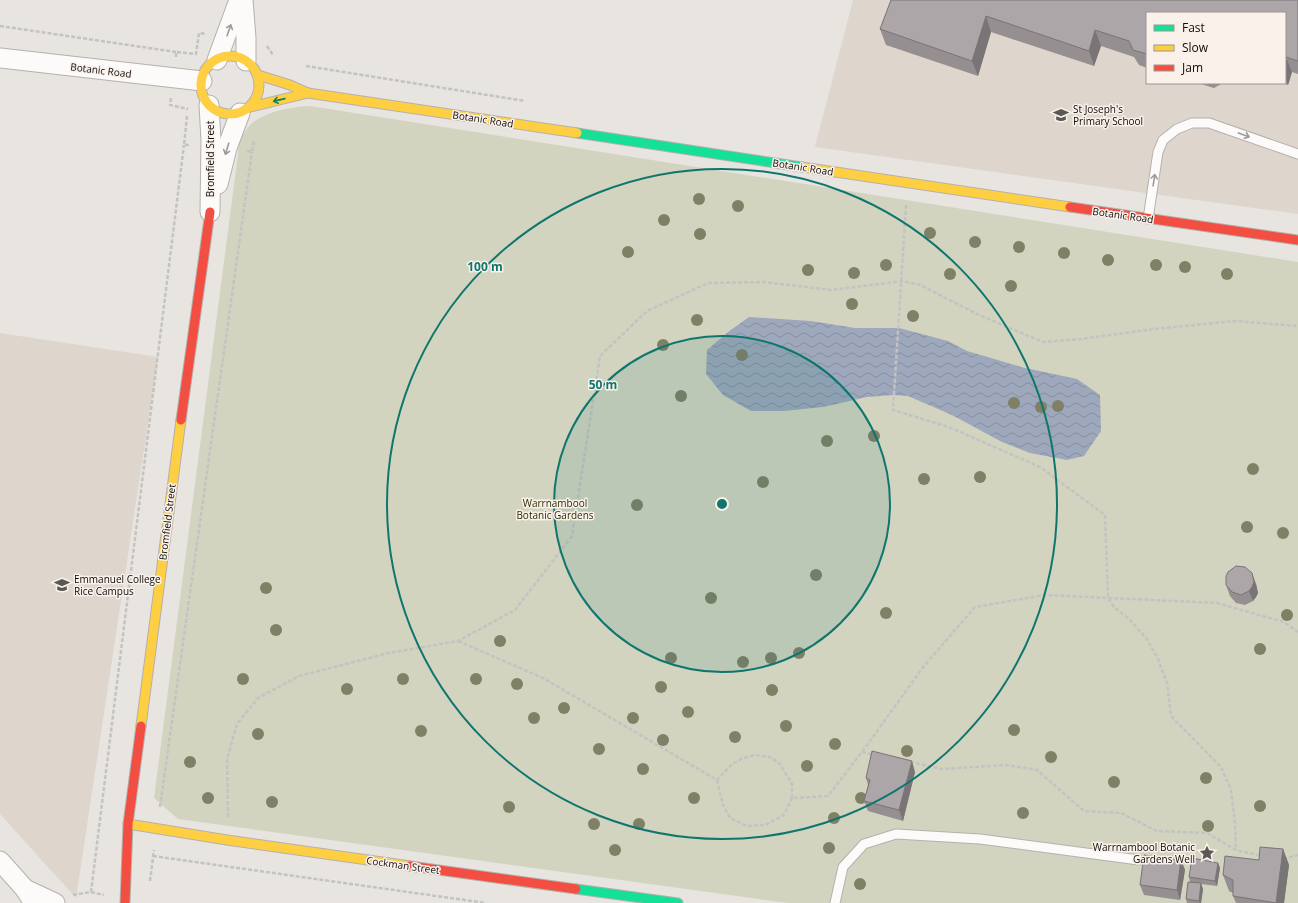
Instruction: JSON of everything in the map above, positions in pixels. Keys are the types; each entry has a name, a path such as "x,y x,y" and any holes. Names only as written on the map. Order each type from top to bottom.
{"street":[{"path":"217,60 239,0"},
{"path":"243,0 246,38 252,68 259,84 259,92 255,100 245,110 232,114 224,114 209,105 204,98 202,81 207,69 217,60 227,57 237,57 252,68"},
{"name":"Botanic Road","path":"0,58 202,81"},
{"name":"Botanic Road","path":"252,68 308,93 1148,219 1298,240"},
{"name":"Botanic Road","path":"245,110 308,93"},
{"name":"Bromfield Street","path":"125,903 128,824 189,358 219,147 209,105"},
{"name":"Bromfield Street","path":"219,147 245,110"},
{"name":"Cockman Street","path":"128,824 156,830 678,903"},
{"path":"0,861 29,896 63,901"},
{"name":"Bromfield Street","path":"115,898 125,881"}],"lane":[{"path":"1148,219 1158,152 1163,140 1177,129 1192,123 1209,123 1298,154"},
{"path":"835,903 843,867 864,844 896,834 980,839 1139,860"}],"path":[{"path":"0,26 196,54 199,33 226,36"},
{"path":"246,38 263,40 274,56"},
{"path":"63,901 74,895 91,892 188,108 170,106 176,52"},
{"path":"149,887 254,139"},
{"path":"184,145 219,147 252,152"},
{"path":"907,201 893,410 948,427 1040,467 1105,515 1108,598 1114,607 1129,619 1147,639 1158,659 1167,683 1170,716 1222,767 1231,790 1235,823 1236,850"},
{"path":"228,818 227,759 237,724 258,698 299,676 389,653 458,640 515,610 572,536 600,356 646,311 708,283 764,282 831,290 902,282 920,285 979,315 1042,342 1082,339 1235,320 1298,326"},
{"path":"792,798 828,796 862,752 924,666 975,607 1045,595 1217,603 1284,622 1298,632"},
{"path":"458,640 543,678 717,780 723,805 730,818 747,826 765,825 784,815 792,798 792,784 780,764 770,757 755,755 743,758 732,764 717,780"},
{"path":"862,752 876,755"},
{"path":"906,761 942,768 1007,765 1037,770 1084,811 1121,813 1157,831 1207,833 1236,850 1265,856"},
{"path":"1280,859 1298,855"},
{"path":"153,856 486,903"}],"shaded area":[{"name":"St Joseph's Primary School","path":"853,0 1298,0 1298,214 815,147"},
{"name":"Emmanuel College Rice Campus","path":"0,333 158,357 76,898 0,814"}],"green space":[{"name":"Warrnambool Botanic Gardens","path":"310,106 1298,262 1298,903 788,903 178,819 154,798 240,139 251,124 264,116 295,107"}],"water":[{"path":"749,317 811,321 855,328 899,328 948,341 967,351 1021,367 1077,379 1100,395 1101,431 1084,456 1067,460 1030,453 1002,442 952,415 908,396 894,395 867,397 823,407 784,411 751,411 723,395 706,374 707,350"}],"building":[{"path":"891,0 1298,0 1298,61 1286,57 1286,12 1146,12 1146,54 1133,50 1129,41 1095,30 1089,51 986,16 972,61 880,29"},
{"path":"1236,566 1245,567 1252,573 1254,582 1249,591 1241,595 1232,592 1226,585 1226,576 1228,572"},
{"path":"872,751 912,761 899,810 864,801 870,780 866,778"},
{"path":"1260,847 1283,849 1276,903 1233,896 1233,880 1223,875 1225,856 1259,860"},
{"path":"1144,855 1181,860 1177,890 1140,885"},
{"path":"1192,858 1218,863 1215,881 1189,877"},
{"path":"1188,882 1201,883 1199,901 1186,899"}],"traffic: fast":[{"path":"577,133 802,167"},
{"path":"576,889 678,903"}],"traffic: slow":[{"path":"230,56 241,58 254,69 257,74 259,85 257,96 246,109 241,112 230,114 219,112 206,101 203,96 201,85 203,74 214,61 219,58 230,56"},
{"path":"258,75 290,85 308,93 577,133"},
{"path":"250,107 308,93"},
{"path":"802,167 1070,207"},
{"path":"141,726 181,420"},
{"path":"128,824 227,840 410,866"}],"traffic: jam":[{"path":"1070,207 1298,240"},
{"path":"181,420 210,212"},
{"path":"125,903 128,824 141,726"},
{"path":"410,866 576,889"}],"place":[{"name":"St Joseph's Primary School","path":"1061,115"},
{"name":"Emmanuel College Rice Campus","path":"62,585"},
{"name":"Warrnambool Botanic Gardens Well","path":"1207,853"}]}
